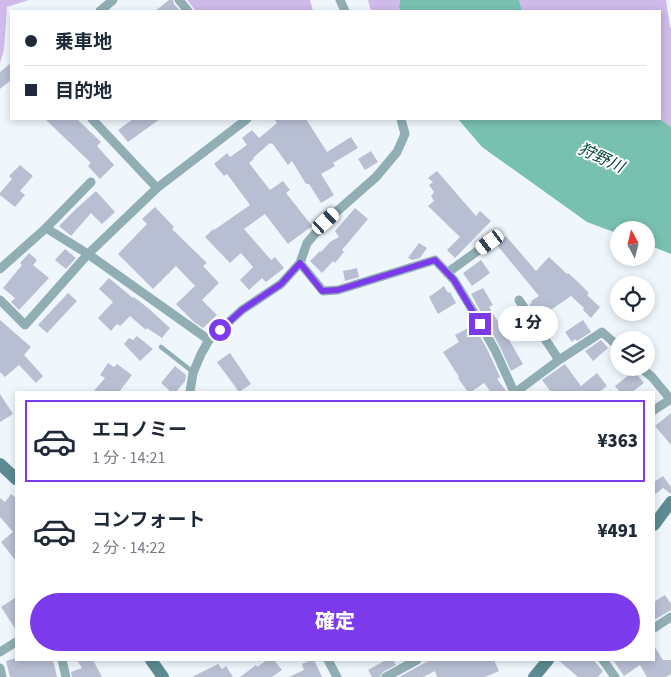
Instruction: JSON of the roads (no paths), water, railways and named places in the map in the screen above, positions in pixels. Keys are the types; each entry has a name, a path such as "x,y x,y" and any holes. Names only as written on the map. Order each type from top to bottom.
{"main road":[{"path":"0,464 15,478"},
{"path":"655,523 671,502"},
{"path":"152,661 163,677"},
{"path":"534,677 547,661"}],"street":[{"path":"101,10 113,0"},
{"path":"179,0 187,10"},
{"path":"0,300 25,326 88,254 157,188 246,120"},
{"path":"190,391 193,373 209,340 242,310 281,284 300,263 307,243 326,221 376,177 397,152 404,134 401,120"},
{"path":"98,121 157,188"},
{"path":"0,269 46,228 91,182"},
{"path":"46,228 88,254 209,340"},
{"path":"447,273 490,242"},
{"path":"300,263 322,291 338,290 435,260 454,280 478,319 515,391"},
{"path":"519,300 559,360"},
{"path":"516,391 602,332 610,339"},
{"path":"651,376 671,400 655,409"},
{"path":"655,627 671,618"},
{"path":"0,652 15,643"},
{"path":"62,661 66,677"},
{"path":"329,661 337,677"},
{"path":"386,677 415,661"},
{"path":"603,661 615,677"},
{"path":"0,668 2,677"}],"lane":[{"path":"160,347 193,373"}],"water":[{"path":"400,0 519,0 522,10 400,10"},
{"name":"狩野川","path":"459,120 661,120 671,127 671,254 655,248 655,221 610,221 610,231 587,222 482,147"}]}
